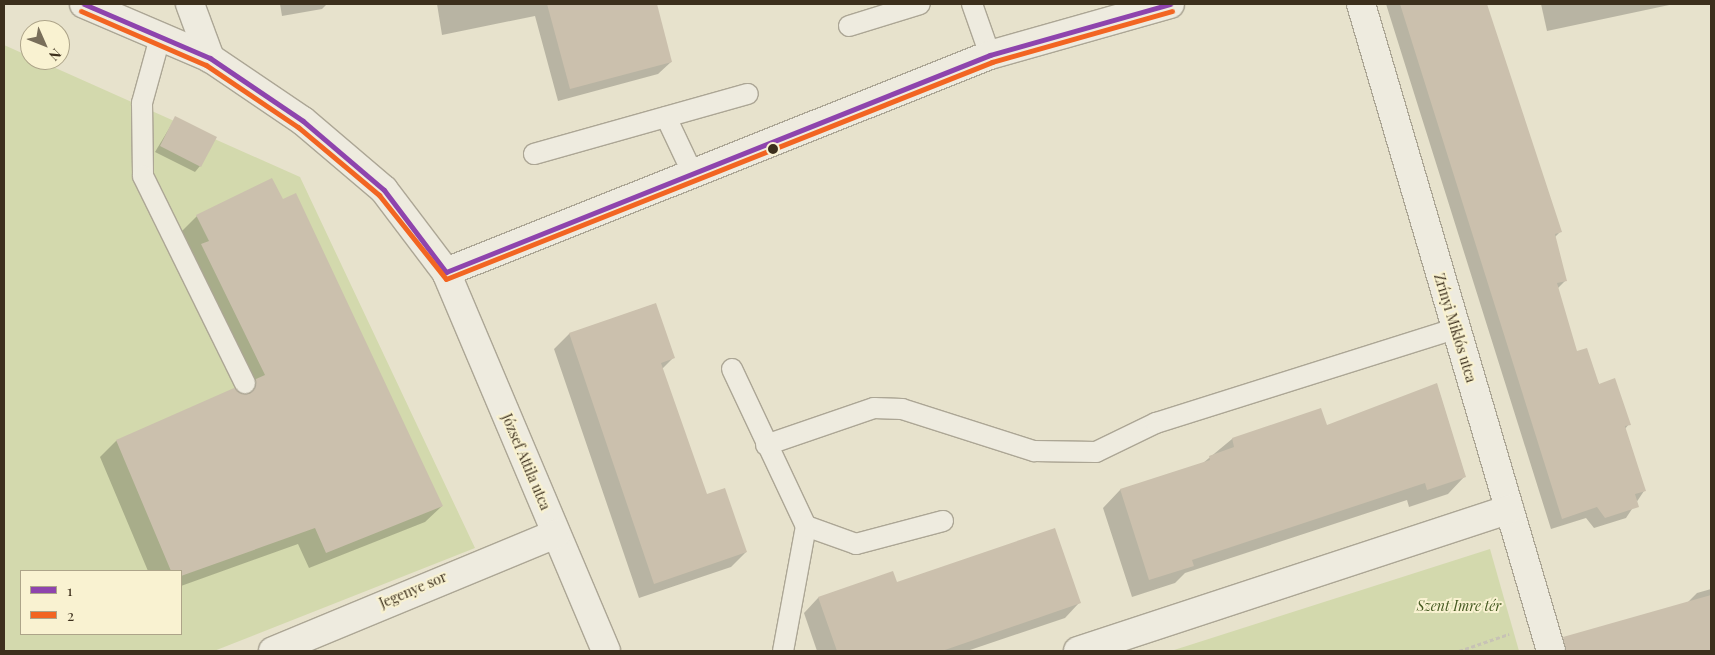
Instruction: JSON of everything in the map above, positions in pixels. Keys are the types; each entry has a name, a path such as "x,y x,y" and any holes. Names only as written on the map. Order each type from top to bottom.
{"street":[{"name":"József Attila utca","path":"84,4 161,34 210,58 303,120 384,190 446,272 606,651"},
{"path":"190,4 210,58"},
{"path":"446,272 990,56 1170,4"},
{"name":"Zrínyi Miklós utca","path":"1361,4 1551,651"},
{"path":"1086,650 1510,509"},
{"name":"Jegenye sor","path":"273,651 556,534"}],"lane":[{"path":"849,26 920,4"},
{"path":"972,4 990,56"},
{"path":"161,34 142,103 143,176 245,383"},
{"path":"534,154 748,94"},
{"path":"666,117 693,174"},
{"path":"766,445 874,408 902,409 1034,451 1096,452 1156,424 1455,329"},
{"path":"732,369 766,445 806,526 783,651"},
{"path":"806,526 856,544 943,521"}],"path":[{"path":"1459,651 1543,622"}],"green space":[{"path":"4,45 20,52 20,70 60,70 300,177 475,548 214,651 4,651"},
{"name":"Szent Imre tér","path":"1490,549 1519,651 1171,651"}],"building":[{"path":"547,4 657,4 672,62 570,89"},
{"path":"1400,4 1487,4 1562,232 1555,234 1567,281 1557,283 1577,351 1587,348 1599,384 1615,378 1631,425 1625,426 1646,491 1635,494 1639,507 1605,518 1597,507 1562,519"},
{"path":"175,116 217,137 201,167 160,146"},
{"path":"272,178 283,199 296,193 443,506 326,553 315,528 182,576 182,570 171,570 116,440 234,388 250,394 256,379 265,375 201,244 209,241 196,215"},
{"path":"656,303 675,358 661,363 707,494 725,488 747,552 654,584 569,333"},
{"path":"1437,383 1466,477 1427,490 1425,483 1192,560 1194,566 1149,580 1120,489 1210,460 1209,456 1234,447 1232,438 1321,408 1327,425"},
{"path":"1055,528 1081,603 942,651 837,651 818,597 893,571 897,582"},
{"path":"1711,595 1711,651 1566,651 1563,637"}],"transit line":[{"name":"1","path":"84,4 210,58 303,121 384,190 446,272 990,55 1170,4"},
{"name":"2","path":"81,11 206,65 298,127 379,195 446,279 992,62 1172,11"}]}
